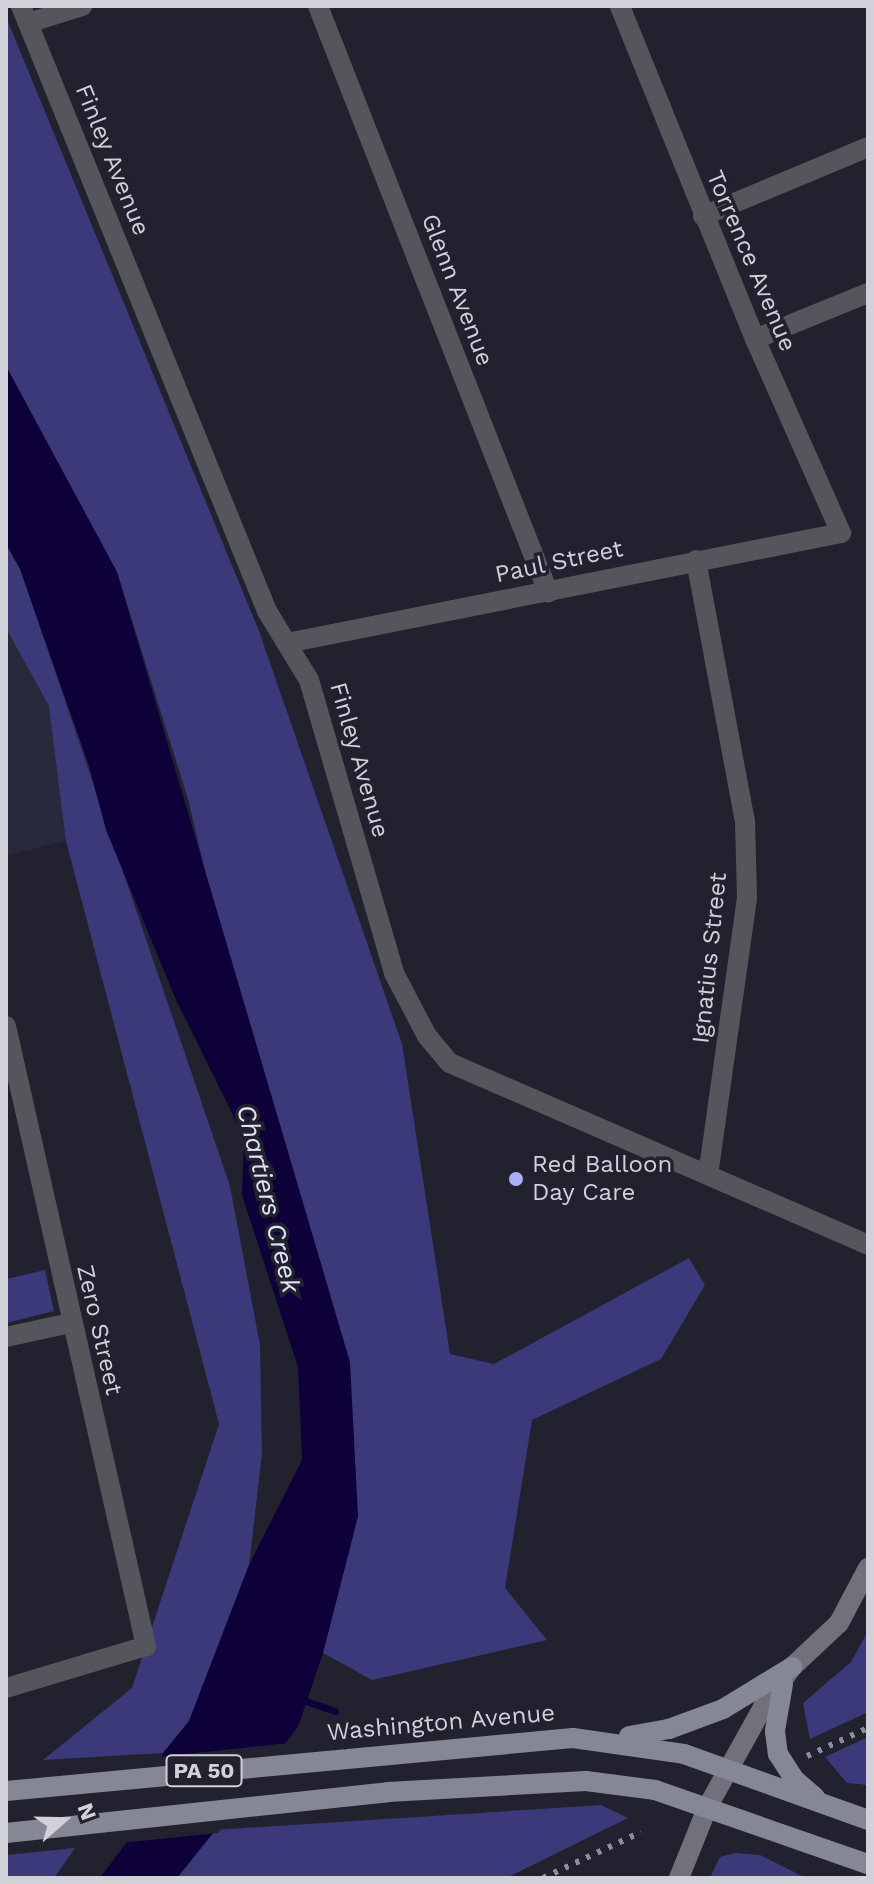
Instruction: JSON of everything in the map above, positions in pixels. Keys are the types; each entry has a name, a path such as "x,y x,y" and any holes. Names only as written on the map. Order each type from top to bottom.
{"main road":[{"path":"613,1740 703,1717 788,1675"},
{"path":"788,1675 776,1722 778,1754 794,1779 824,1805"},
{"name":"Washington Avenue","path":"6,1791 403,1750 536,1740 613,1740 728,1767 868,1820"},
{"name":"PA 50","path":"6,1833 388,1792 586,1781 655,1790 868,1864"}],"street":[{"path":"25,15 82,6"},
{"name":"Glenn Avenue","path":"318,6 548,592"},
{"name":"Torrence Avenue","path":"620,6 703,216 841,533"},
{"name":"Finley Avenue","path":"25,15 267,611 309,680 394,973 427,1036 450,1063 868,1245"},
{"path":"703,216 868,147"},
{"path":"755,339 868,293"},
{"name":"Paul Street","path":"287,643 841,533"},
{"name":"Ignatius Street","path":"696,560 745,821 747,882 708,1174"},
{"name":"Zero Street","path":"6,1026 70,1323 146,1646 6,1688"},
{"path":"6,1337 70,1323"},
{"path":"679,1878 708,1806 728,1767 788,1675 839,1623 868,1568"}],"shaded area":[{"path":"6,17 259,631 402,1044 450,1354 494,1364 689,1258 705,1285 661,1359 532,1420 505,1588 547,1640 372,1680 323,1653 358,1516 188,799 117,572 6,366"},
{"path":"6,544 20,569 89,766 106,830 6,856"},
{"path":"6,544 20,569 230,1186 260,1345 262,1454 249,1565 189,1721 163,1753 43,1760 132,1688 219,1424 66,841 49,706 6,628"},
{"path":"45,1270 54,1311 6,1323 6,1279"},
{"path":"868,1631 868,1712 810,1739 803,1703 851,1662"},
{"path":"868,1737 868,1785 847,1783 825,1757"},
{"path":"601,1805 628,1818 506,1878 177,1878 215,1830"},
{"path":"75,1848 54,1878 6,1878 6,1855"},
{"path":"735,1853 760,1855 802,1876 710,1878 720,1857"}],"water":[{"name":"Chartiers Creek","path":"6,366 117,572 350,1362 358,1516 323,1653 298,1727 177,1878 100,1878 126,1843 163,1753 189,1721 249,1565 302,1460 298,1367 242,1195 244,1137 176,1000 106,830 89,766 20,569 6,544"}],"pier":[{"path":"290,1743 218,1833 121,1843 157,1757"}],"waterway":[{"path":"300,1699 335,1711"}],"railway":[{"path":"807,1756 868,1728"},
{"path":"543,1878 641,1832"}],"place":[{"name":"Red Balloon Day Care","path":"516,1179"}]}
